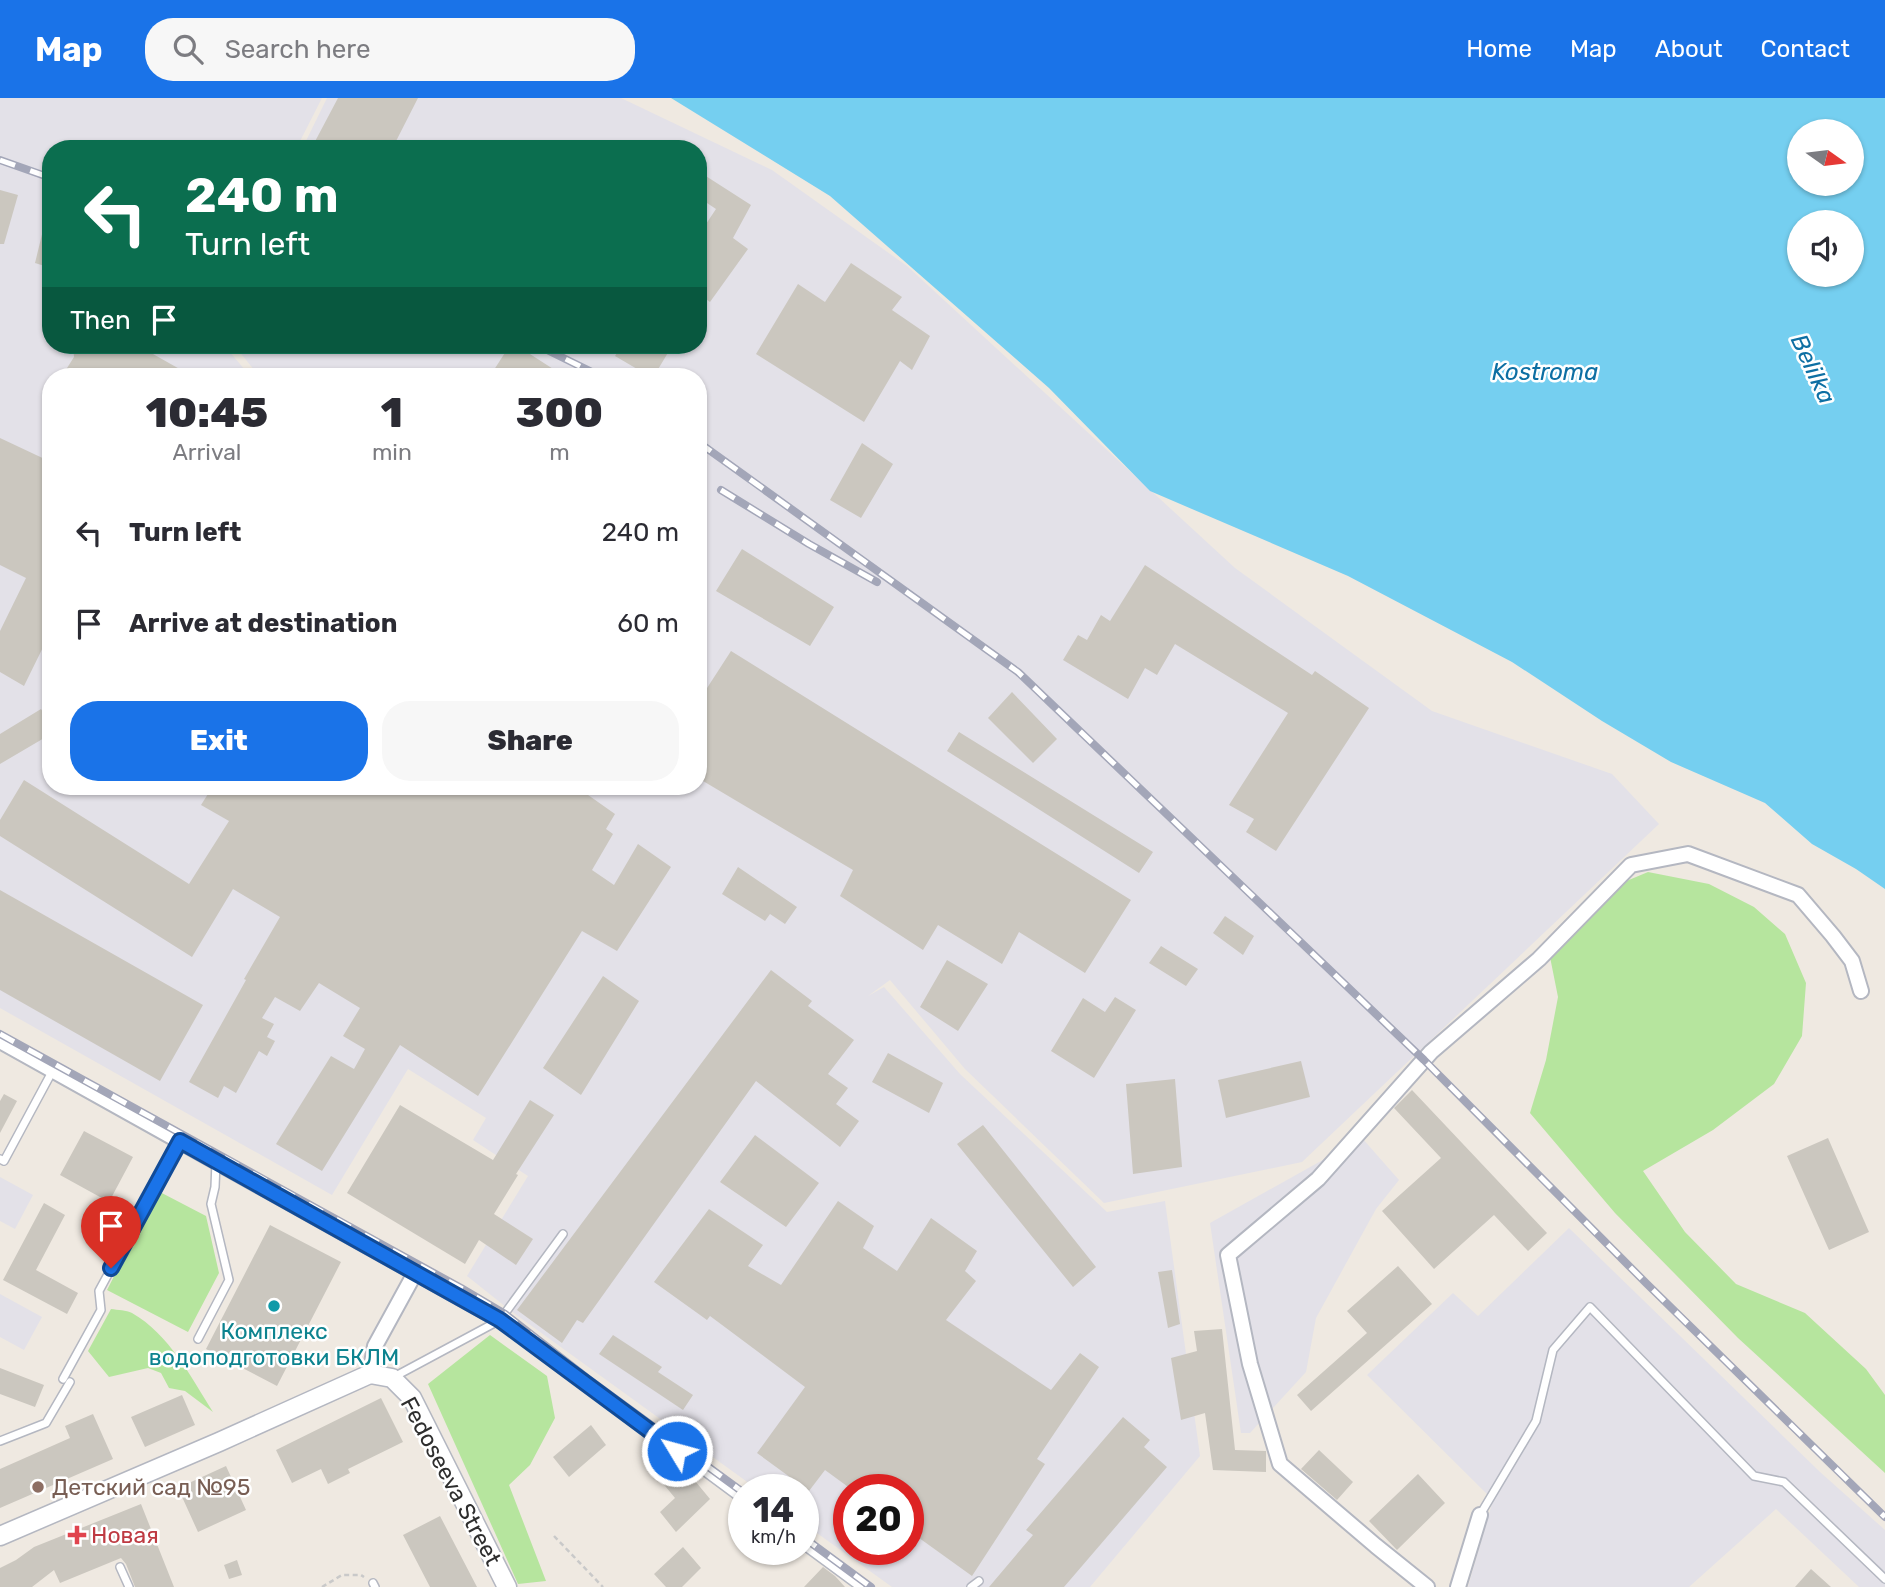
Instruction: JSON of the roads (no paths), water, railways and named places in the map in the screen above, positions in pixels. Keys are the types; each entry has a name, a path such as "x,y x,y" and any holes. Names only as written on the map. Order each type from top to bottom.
{"street":[{"path":"1427,1587 1280,1464 1250,1364 1228,1255 1318,1179 1431,1052 1539,959 1632,865 1688,854 1798,895 1852,961 1861,991"},
{"path":"0,1041 500,1320"},
{"path":"370,1374 374,1346 415,1273"},
{"path":"0,1536 370,1374 392,1378"},
{"name":"Fedoseeva Street","path":"392,1378 412,1398 507,1587"},
{"path":"1458,1587 1480,1515"}],"lane":[{"path":"0,1159 4,1161 53,1070"},
{"path":"0,1441 46,1423 101,1310 99,1291 180,1141"},
{"path":"198,1339 229,1280 211,1205 216,1161"},
{"path":"392,1378 500,1320 562,1234"},
{"path":"1480,1515 1536,1421 1553,1350 1590,1307 1754,1476 1784,1482 1885,1579"},
{"path":"500,1320 728,1489"},
{"path":"819,1557 860,1587"},
{"path":"120,1567 129,1587"},
{"path":"971,1587 979,1581"}],"water":[{"name":"Kostroma","path":"671,98 1885,98 1885,889 1812,844 1765,803 1671,762 1512,662 1348,576 1150,491 1049,388 830,196"}],"railway":[{"path":"0,160 42,175"},
{"path":"555,354 584,368"},
{"path":"707,448 1018,672 1424,1060 1885,1517"},
{"path":"721,490 877,582"},
{"path":"0,1034 505,1314 728,1481"},
{"path":"819,1549 871,1587"}],"place":[{"name":"Комплекс водоподготовки БКЛМ","path":"274,1306"},
{"name":"Детский сад №95","path":"38,1487"},
{"name":"Новая","path":"77,1535"}],"water label":[{"name":"Belilka","path":"1813,369"}]}
